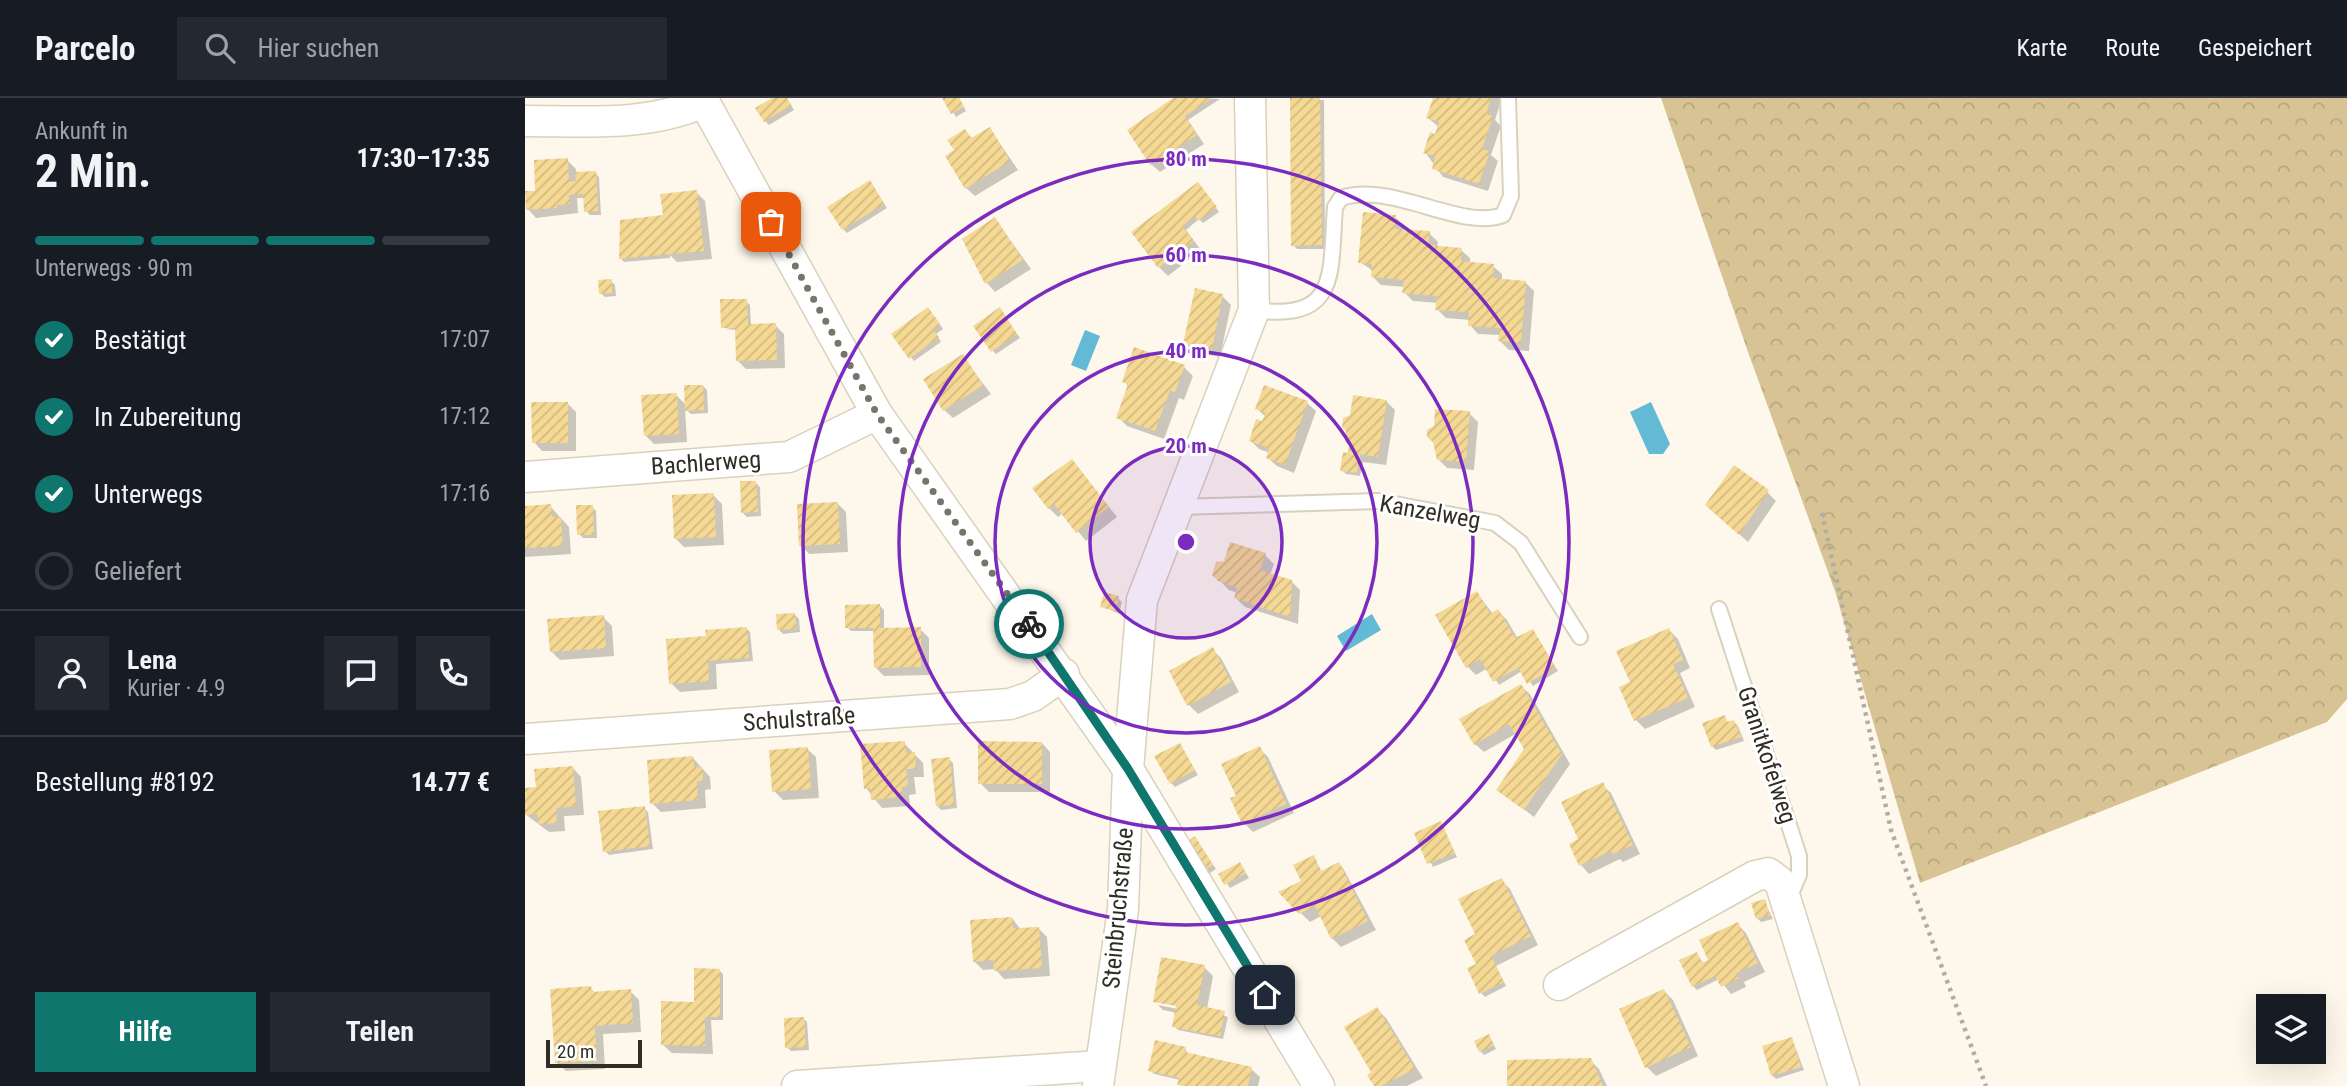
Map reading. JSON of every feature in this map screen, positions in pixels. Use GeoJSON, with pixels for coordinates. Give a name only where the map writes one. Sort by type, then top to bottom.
{"type":"FeatureCollection","features":[{"type":"Feature","properties":{"kind":"street"},"geometry":{"type":"LineString","coordinates":[[1128,769],[1142,600],[1254,310],[1250,98]]}},
{"type":"Feature","properties":{"kind":"street"},"geometry":{"type":"LineString","coordinates":[[525,121],[638,121],[681,112],[703,100],[877,414],[1064,674],[1128,769],[1319,1086]]}},
{"type":"Feature","properties":{"kind":"street","name":"Bachlerweg"},"geometry":{"type":"LineString","coordinates":[[525,477],[789,457],[877,414]]}},
{"type":"Feature","properties":{"kind":"street","name":"Schulstraße"},"geometry":{"type":"LineString","coordinates":[[525,739],[1010,704],[1033,696],[1064,674]]}},
{"type":"Feature","properties":{"kind":"street","name":"Steinbruchstraße"},"geometry":{"type":"LineString","coordinates":[[1098,1076],[1123,909],[1128,769]]}},
{"type":"Feature","properties":{"kind":"street"},"geometry":{"type":"LineString","coordinates":[[1559,985],[1755,876],[1768,873],[1780,882],[1844,1086]]}},
{"type":"Feature","properties":{"kind":"street"},"geometry":{"type":"LineString","coordinates":[[797,1086],[1098,1076]]}},
{"type":"Feature","properties":{"kind":"lane"},"geometry":{"type":"LineString","coordinates":[[1254,310],[1282,314],[1303,310],[1321,296],[1330,280],[1335,207],[1341,198],[1355,194],[1408,200],[1488,221],[1503,215],[1511,196],[1508,98]]}},
{"type":"Feature","properties":{"kind":"lane","name":"Kanzelweg"},"geometry":{"type":"LineString","coordinates":[[1179,507],[1379,500],[1495,523],[1521,542],[1580,637]]}},
{"type":"Feature","properties":{"kind":"lane","name":"Granitkofelweg"},"geometry":{"type":"LineString","coordinates":[[1719,608],[1799,856],[1799,875],[1787,902]]}},
{"type":"Feature","properties":{"kind":"path"},"geometry":{"type":"LineString","coordinates":[[1822,513],[1891,830],[1986,1086]]}},
{"type":"Feature","properties":{"kind":"green space"},"geometry":{"type":"Polygon","coordinates":[[[1661,98],[2347,98],[2347,699],[2327,722],[1920,883],[1835,591],[1748,352],[1661,98]]]}},
{"type":"Feature","properties":{"kind":"water"},"geometry":{"type":"Polygon","coordinates":[[[1085,330],[1100,336],[1086,371],[1071,365],[1085,330]]]}},
{"type":"Feature","properties":{"kind":"water"},"geometry":{"type":"Polygon","coordinates":[[[1651,402],[1670,444],[1663,454],[1649,454],[1630,412],[1651,402]]]}},
{"type":"Feature","properties":{"kind":"water"},"geometry":{"type":"Polygon","coordinates":[[[1372,614],[1381,630],[1346,651],[1337,636],[1372,614]]]}},
{"type":"Feature","properties":{"kind":"building"},"geometry":{"type":"Polygon","coordinates":[[[772,98],[787,98],[791,105],[764,122],[755,108],[772,98]]]}},
{"type":"Feature","properties":{"kind":"building"},"geometry":{"type":"Polygon","coordinates":[[[942,98],[959,98],[964,107],[951,114],[942,98]]]}},
{"type":"Feature","properties":{"kind":"building"},"geometry":{"type":"Polygon","coordinates":[[[1173,98],[1212,98],[1185,116],[1197,135],[1150,165],[1127,130],[1173,98]]]}},
{"type":"Feature","properties":{"kind":"building"},"geometry":{"type":"Polygon","coordinates":[[[1290,98],[1320,98],[1322,245],[1291,246],[1290,98]]]}},
{"type":"Feature","properties":{"kind":"building"},"geometry":{"type":"Polygon","coordinates":[[[1433,98],[1491,98],[1486,114],[1493,116],[1482,149],[1490,151],[1479,184],[1432,169],[1435,156],[1423,153],[1430,132],[1435,134],[1439,122],[1426,118],[1433,98]]]}},
{"type":"Feature","properties":{"kind":"building"},"geometry":{"type":"Polygon","coordinates":[[[990,127],[1010,161],[965,189],[945,156],[954,150],[947,140],[965,129],[971,138],[990,127]]]}},
{"type":"Feature","properties":{"kind":"building"},"geometry":{"type":"Polygon","coordinates":[[[568,158],[569,182],[576,181],[575,172],[596,171],[598,211],[584,212],[583,194],[569,195],[570,204],[557,205],[557,208],[526,210],[525,191],[535,191],[534,160],[568,158]]]}},
{"type":"Feature","properties":{"kind":"building"},"geometry":{"type":"Polygon","coordinates":[[[870,180],[884,204],[842,230],[827,207],[870,180]]]}},
{"type":"Feature","properties":{"kind":"building"},"geometry":{"type":"Polygon","coordinates":[[[1198,182],[1217,207],[1198,221],[1195,216],[1182,226],[1194,241],[1158,268],[1131,232],[1198,182]]]}},
{"type":"Feature","properties":{"kind":"building"},"geometry":{"type":"Polygon","coordinates":[[[697,190],[704,251],[619,259],[620,220],[663,215],[660,194],[697,190]]]}},
{"type":"Feature","properties":{"kind":"building"},"geometry":{"type":"Polygon","coordinates":[[[1363,212],[1396,215],[1395,229],[1430,231],[1428,245],[1462,248],[1461,261],[1494,264],[1493,278],[1526,281],[1521,343],[1498,341],[1500,328],[1468,326],[1469,312],[1435,310],[1437,296],[1402,293],[1404,280],[1371,277],[1372,264],[1358,263],[1363,212]]]}},
{"type":"Feature","properties":{"kind":"building"},"geometry":{"type":"Polygon","coordinates":[[[995,217],[1023,260],[985,284],[962,239],[995,217]]]}},
{"type":"Feature","properties":{"kind":"building"},"geometry":{"type":"Polygon","coordinates":[[[612,279],[612,293],[599,294],[598,280],[612,279]]]}},
{"type":"Feature","properties":{"kind":"building"},"geometry":{"type":"Polygon","coordinates":[[[1195,288],[1223,294],[1212,349],[1183,344],[1195,288]]]}},
{"type":"Feature","properties":{"kind":"building"},"geometry":{"type":"Polygon","coordinates":[[[720,299],[747,299],[748,324],[776,323],[777,360],[736,361],[735,328],[721,328],[720,299]]]}},
{"type":"Feature","properties":{"kind":"building"},"geometry":{"type":"Polygon","coordinates":[[[928,307],[940,324],[933,330],[939,337],[909,359],[891,334],[928,307]]]}},
{"type":"Feature","properties":{"kind":"building"},"geometry":{"type":"Polygon","coordinates":[[[1000,307],[1017,334],[991,352],[973,326],[1000,307]]]}},
{"type":"Feature","properties":{"kind":"building"},"geometry":{"type":"Polygon","coordinates":[[[1134,347],[1185,365],[1175,393],[1170,390],[1155,431],[1116,418],[1128,384],[1122,382],[1134,347]]]}},
{"type":"Feature","properties":{"kind":"building"},"geometry":{"type":"Polygon","coordinates":[[[963,354],[983,385],[943,411],[923,379],[963,354]]]}},
{"type":"Feature","properties":{"kind":"building"},"geometry":{"type":"Polygon","coordinates":[[[684,385],[703,385],[704,410],[685,411],[684,385]]]}},
{"type":"Feature","properties":{"kind":"building"},"geometry":{"type":"Polygon","coordinates":[[[1264,385],[1308,401],[1285,465],[1266,458],[1269,448],[1249,441],[1256,419],[1262,421],[1266,413],[1255,409],[1264,385]]]}},
{"type":"Feature","properties":{"kind":"building"},"geometry":{"type":"Polygon","coordinates":[[[677,393],[679,434],[644,436],[641,395],[677,393]]]}},
{"type":"Feature","properties":{"kind":"building"},"geometry":{"type":"Polygon","coordinates":[[[1353,395],[1387,400],[1378,457],[1360,454],[1357,473],[1340,471],[1343,452],[1348,453],[1349,446],[1345,441],[1346,431],[1342,427],[1343,418],[1350,415],[1353,395]]]}},
{"type":"Feature","properties":{"kind":"building"},"geometry":{"type":"Polygon","coordinates":[[[531,402],[568,402],[568,443],[532,443],[531,402]]]}},
{"type":"Feature","properties":{"kind":"building"},"geometry":{"type":"Polygon","coordinates":[[[1435,409],[1470,411],[1466,462],[1437,460],[1433,442],[1427,437],[1427,430],[1434,426],[1435,409]]]}},
{"type":"Feature","properties":{"kind":"building"},"geometry":{"type":"Polygon","coordinates":[[[1072,459],[1109,507],[1076,533],[1054,504],[1048,509],[1032,488],[1072,459]]]}},
{"type":"Feature","properties":{"kind":"building"},"geometry":{"type":"Polygon","coordinates":[[[1734,465],[1769,490],[1739,535],[1705,505],[1734,465]]]}},
{"type":"Feature","properties":{"kind":"building"},"geometry":{"type":"Polygon","coordinates":[[[740,481],[756,481],[758,512],[741,513],[740,481]]]}},
{"type":"Feature","properties":{"kind":"building"},"geometry":{"type":"Polygon","coordinates":[[[714,493],[716,537],[674,539],[672,495],[714,493]]]}},
{"type":"Feature","properties":{"kind":"building"},"geometry":{"type":"Polygon","coordinates":[[[838,502],[840,544],[799,546],[797,504],[838,502]]]}},
{"type":"Feature","properties":{"kind":"building"},"geometry":{"type":"Polygon","coordinates":[[[551,504],[552,517],[561,517],[563,546],[525,548],[525,506],[551,504]]]}},
{"type":"Feature","properties":{"kind":"building"},"geometry":{"type":"Polygon","coordinates":[[[576,505],[593,505],[594,535],[577,535],[576,505]]]}},
{"type":"Feature","properties":{"kind":"building"},"geometry":{"type":"Polygon","coordinates":[[[1230,542],[1266,553],[1260,570],[1292,580],[1290,617],[1234,598],[1237,588],[1218,581],[1212,575],[1216,562],[1224,561],[1230,542]]]}},
{"type":"Feature","properties":{"kind":"building"},"geometry":{"type":"Polygon","coordinates":[[[1477,591],[1490,614],[1498,609],[1515,638],[1533,629],[1555,667],[1527,684],[1518,668],[1493,682],[1480,659],[1466,668],[1435,615],[1477,591]]]}},
{"type":"Feature","properties":{"kind":"building"},"geometry":{"type":"Polygon","coordinates":[[[1104,592],[1119,596],[1115,611],[1100,607],[1104,592]]]}},
{"type":"Feature","properties":{"kind":"building"},"geometry":{"type":"Polygon","coordinates":[[[880,604],[880,628],[921,627],[921,667],[874,668],[873,628],[845,628],[845,605],[880,604]]]}},
{"type":"Feature","properties":{"kind":"building"},"geometry":{"type":"Polygon","coordinates":[[[795,613],[796,629],[777,630],[776,614],[795,613]]]}},
{"type":"Feature","properties":{"kind":"building"},"geometry":{"type":"Polygon","coordinates":[[[604,615],[606,648],[550,652],[547,619],[604,615]]]}},
{"type":"Feature","properties":{"kind":"building"},"geometry":{"type":"Polygon","coordinates":[[[747,627],[749,658],[708,661],[709,681],[669,684],[666,639],[706,636],[705,630],[747,627]]]}},
{"type":"Feature","properties":{"kind":"building"},"geometry":{"type":"Polygon","coordinates":[[[1669,628],[1683,660],[1673,664],[1688,698],[1634,721],[1619,687],[1630,682],[1616,651],[1669,628]]]}},
{"type":"Feature","properties":{"kind":"building"},"geometry":{"type":"Polygon","coordinates":[[[1213,647],[1231,682],[1187,706],[1169,671],[1213,647]]]}},
{"type":"Feature","properties":{"kind":"building"},"geometry":{"type":"Polygon","coordinates":[[[1521,684],[1562,754],[1524,810],[1496,790],[1524,749],[1509,724],[1474,745],[1459,719],[1521,684]]]}},
{"type":"Feature","properties":{"kind":"building"},"geometry":{"type":"Polygon","coordinates":[[[1725,715],[1727,722],[1734,720],[1741,737],[1711,747],[1702,723],[1725,715]]]}},
{"type":"Feature","properties":{"kind":"building"},"geometry":{"type":"Polygon","coordinates":[[[905,741],[906,753],[915,752],[916,769],[906,769],[908,786],[902,787],[902,797],[871,800],[870,788],[864,789],[860,744],[905,741]]]}},
{"type":"Feature","properties":{"kind":"building"},"geometry":{"type":"Polygon","coordinates":[[[978,741],[1042,742],[1042,784],[978,784],[978,741]]]}},
{"type":"Feature","properties":{"kind":"building"},"geometry":{"type":"Polygon","coordinates":[[[1180,743],[1195,770],[1170,784],[1154,756],[1180,743]]]}},
{"type":"Feature","properties":{"kind":"building"},"geometry":{"type":"Polygon","coordinates":[[[1260,746],[1286,804],[1242,824],[1230,798],[1236,796],[1221,764],[1260,746]]]}},
{"type":"Feature","properties":{"kind":"building"},"geometry":{"type":"Polygon","coordinates":[[[808,747],[811,789],[772,792],[769,750],[808,747]]]}},
{"type":"Feature","properties":{"kind":"building"},"geometry":{"type":"Polygon","coordinates":[[[693,756],[694,767],[702,767],[703,781],[697,781],[698,800],[650,804],[647,760],[693,756]]]}},
{"type":"Feature","properties":{"kind":"building"},"geometry":{"type":"Polygon","coordinates":[[[950,757],[954,805],[936,806],[931,759],[950,757]]]}},
{"type":"Feature","properties":{"kind":"building"},"geometry":{"type":"Polygon","coordinates":[[[573,766],[576,806],[556,808],[557,823],[538,824],[538,814],[525,815],[525,788],[536,787],[534,769],[573,766]]]}},
{"type":"Feature","properties":{"kind":"building"},"geometry":{"type":"Polygon","coordinates":[[[1603,782],[1633,845],[1613,854],[1611,851],[1579,866],[1569,844],[1578,839],[1561,802],[1603,782]]]}},
{"type":"Feature","properties":{"kind":"building"},"geometry":{"type":"Polygon","coordinates":[[[645,806],[650,846],[603,852],[598,811],[645,806]]]}},
{"type":"Feature","properties":{"kind":"building"},"geometry":{"type":"Polygon","coordinates":[[[1441,821],[1455,853],[1427,864],[1414,833],[1441,821]]]}},
{"type":"Feature","properties":{"kind":"building"},"geometry":{"type":"Polygon","coordinates":[[[1195,836],[1213,865],[1204,870],[1187,842],[1195,836]]]}},
{"type":"Feature","properties":{"kind":"building"},"geometry":{"type":"Polygon","coordinates":[[[1314,855],[1321,871],[1339,862],[1368,921],[1331,939],[1315,906],[1299,914],[1278,892],[1301,881],[1293,865],[1314,855]]]}},
{"type":"Feature","properties":{"kind":"building"},"geometry":{"type":"Polygon","coordinates":[[[1240,862],[1246,873],[1224,885],[1218,874],[1240,862]]]}},
{"type":"Feature","properties":{"kind":"building"},"geometry":{"type":"Polygon","coordinates":[[[1502,878],[1531,936],[1491,956],[1504,982],[1479,994],[1467,968],[1476,964],[1464,940],[1475,934],[1458,899],[1502,878]]]}},
{"type":"Feature","properties":{"kind":"building"},"geometry":{"type":"Polygon","coordinates":[[[1765,899],[1770,915],[1756,919],[1751,903],[1765,899]]]}},
{"type":"Feature","properties":{"kind":"building"},"geometry":{"type":"Polygon","coordinates":[[[1012,917],[1013,928],[1039,927],[1042,968],[994,971],[993,960],[973,962],[970,920],[1012,917]]]}},
{"type":"Feature","properties":{"kind":"building"},"geometry":{"type":"Polygon","coordinates":[[[1738,922],[1758,963],[1736,973],[1739,978],[1721,987],[1715,976],[1692,987],[1679,960],[1697,952],[1702,963],[1708,960],[1699,940],[1738,922]]]}},
{"type":"Feature","properties":{"kind":"building"},"geometry":{"type":"Polygon","coordinates":[[[1161,957],[1205,965],[1197,1005],[1225,1011],[1220,1036],[1172,1027],[1176,1006],[1153,1002],[1161,957]]]}},
{"type":"Feature","properties":{"kind":"building"},"geometry":{"type":"Polygon","coordinates":[[[694,968],[720,969],[720,1017],[705,1017],[705,1046],[661,1045],[661,1001],[694,1002],[694,968]]]}},
{"type":"Feature","properties":{"kind":"building"},"geometry":{"type":"Polygon","coordinates":[[[591,986],[592,992],[631,989],[633,1023],[595,1026],[597,1061],[555,1063],[550,989],[591,986]]]}},
{"type":"Feature","properties":{"kind":"building"},"geometry":{"type":"Polygon","coordinates":[[[1664,989],[1691,1047],[1645,1068],[1619,1009],[1664,989]]]}},
{"type":"Feature","properties":{"kind":"building"},"geometry":{"type":"Polygon","coordinates":[[[1377,1007],[1415,1069],[1381,1086],[1374,1086],[1367,1075],[1371,1072],[1344,1027],[1377,1007]]]}},
{"type":"Feature","properties":{"kind":"building"},"geometry":{"type":"Polygon","coordinates":[[[804,1017],[806,1047],[785,1048],[784,1018],[804,1017]]]}},
{"type":"Feature","properties":{"kind":"building"},"geometry":{"type":"Polygon","coordinates":[[[1489,1034],[1494,1045],[1479,1052],[1474,1041],[1489,1034]]]}},
{"type":"Feature","properties":{"kind":"building"},"geometry":{"type":"Polygon","coordinates":[[[1792,1037],[1801,1067],[1771,1076],[1762,1046],[1792,1037]]]}},
{"type":"Feature","properties":{"kind":"building"},"geometry":{"type":"Polygon","coordinates":[[[1155,1040],[1186,1047],[1185,1052],[1252,1067],[1248,1086],[1182,1086],[1177,1085],[1179,1078],[1148,1071],[1155,1040]]]}},
{"type":"Feature","properties":{"kind":"building"},"geometry":{"type":"Polygon","coordinates":[[[1591,1058],[1603,1086],[1507,1086],[1507,1060],[1591,1058]]]}},
{"type":"Feature","properties":{"kind":"way so far"},"geometry":{"type":"LineString","coordinates":[[771,222],[877,414],[1029,624]]}},
{"type":"Feature","properties":{"kind":"route"},"geometry":{"type":"LineString","coordinates":[[1029,624],[1128,769],[1265,995]]}}]}
